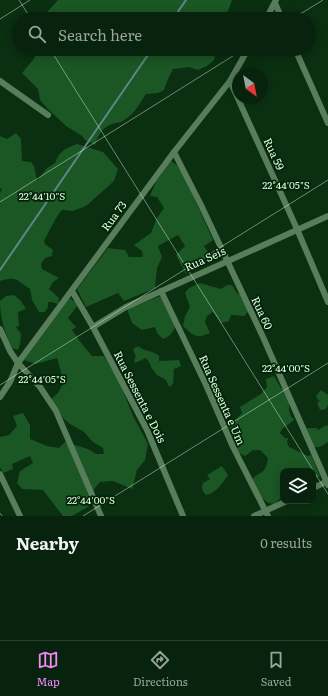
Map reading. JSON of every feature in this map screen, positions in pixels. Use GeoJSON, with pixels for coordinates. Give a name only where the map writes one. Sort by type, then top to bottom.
{"type":"FeatureCollection","features":[{"type":"Feature","properties":{"kind":"street"},"geometry":{"type":"LineString","coordinates":[[270,12],[276,1]]}},
{"type":"Feature","properties":{"kind":"street"},"geometry":{"type":"LineString","coordinates":[[276,1],[280,12]]}},
{"type":"Feature","properties":{"kind":"street","name":"Rua 73"},"geometry":{"type":"LineString","coordinates":[[0,397],[10,382],[18,363],[174,152],[230,81],[244,56]]}},
{"type":"Feature","properties":{"kind":"street"},"geometry":{"type":"LineString","coordinates":[[298,56],[328,123]]}},
{"type":"Feature","properties":{"kind":"street"},"geometry":{"type":"LineString","coordinates":[[0,81],[48,115]]}},
{"type":"Feature","properties":{"kind":"street","name":"Rua 59"},"geometry":{"type":"LineString","coordinates":[[230,81],[297,229],[328,302]]}},
{"type":"Feature","properties":{"kind":"street","name":"Rua 60"},"geometry":{"type":"LineString","coordinates":[[174,152],[263,337],[328,483]]}},
{"type":"Feature","properties":{"kind":"street","name":"Rua Seis"},"geometry":{"type":"LineString","coordinates":[[93,327],[126,307],[161,290],[328,216]]}},
{"type":"Feature","properties":{"kind":"street","name":"Rua Sessenta e Um"},"geometry":{"type":"LineString","coordinates":[[161,290],[206,385],[233,448],[267,514]]}},
{"type":"Feature","properties":{"kind":"street","name":"Rua Sessenta e Dois"},"geometry":{"type":"LineString","coordinates":[[72,291],[93,327],[147,430],[183,516]]}},
{"type":"Feature","properties":{"kind":"street"},"geometry":{"type":"LineString","coordinates":[[0,329],[10,352],[40,387],[56,412],[101,516]]}},
{"type":"Feature","properties":{"kind":"street"},"geometry":{"type":"LineString","coordinates":[[0,474],[20,516]]}},
{"type":"Feature","properties":{"kind":"street"},"geometry":{"type":"LineString","coordinates":[[316,487],[328,483]]}},
{"type":"Feature","properties":{"kind":"street"},"geometry":{"type":"LineString","coordinates":[[254,516],[267,514],[282,504]]}},
{"type":"Feature","properties":{"kind":"green space"},"geometry":{"type":"Polygon","coordinates":[[[58,0],[232,0],[228,12],[47,12],[58,0]]]}},
{"type":"Feature","properties":{"kind":"green space"},"geometry":{"type":"Polygon","coordinates":[[[35,56],[215,56],[214,60],[207,66],[198,70],[189,67],[173,69],[164,90],[158,93],[146,94],[129,117],[121,122],[109,125],[103,130],[95,145],[85,140],[82,136],[66,126],[40,100],[38,89],[22,73],[35,56]]]}},
{"type":"Feature","properties":{"kind":"green space"},"geometry":{"type":"Polygon","coordinates":[[[16,133],[21,139],[22,161],[31,162],[34,166],[37,181],[47,168],[55,163],[61,153],[77,144],[103,152],[118,169],[114,181],[86,206],[73,211],[62,210],[44,241],[45,244],[53,250],[52,256],[45,258],[41,264],[42,269],[59,278],[53,282],[49,289],[59,298],[58,304],[48,302],[48,307],[45,312],[39,312],[32,300],[30,289],[19,281],[10,279],[0,281],[0,193],[2,189],[0,188],[0,136],[7,139],[16,133]]]}},
{"type":"Feature","properties":{"kind":"green space"},"geometry":{"type":"Polygon","coordinates":[[[171,161],[178,166],[213,240],[204,246],[213,260],[186,274],[176,255],[185,246],[178,235],[158,246],[162,257],[157,268],[155,288],[124,301],[118,293],[86,307],[77,289],[108,248],[125,250],[129,257],[143,257],[142,251],[134,245],[151,233],[157,218],[164,208],[157,197],[150,196],[156,182],[171,161]]]}},
{"type":"Feature","properties":{"kind":"green space"},"geometry":{"type":"Polygon","coordinates":[[[200,283],[221,289],[227,285],[232,285],[237,293],[246,298],[249,311],[244,316],[231,315],[229,321],[221,323],[213,312],[207,316],[205,322],[210,333],[202,336],[195,336],[183,326],[185,316],[190,307],[185,293],[189,288],[200,283]]]}},
{"type":"Feature","properties":{"kind":"green space"},"geometry":{"type":"Polygon","coordinates":[[[14,295],[21,301],[26,309],[18,312],[19,326],[16,327],[21,334],[18,350],[12,348],[9,342],[3,325],[0,307],[0,301],[6,296],[14,295]]]}},
{"type":"Feature","properties":{"kind":"green space"},"geometry":{"type":"Polygon","coordinates":[[[160,296],[176,325],[171,334],[163,339],[157,333],[155,327],[142,330],[132,323],[127,309],[160,296]]]}},
{"type":"Feature","properties":{"kind":"green space"},"geometry":{"type":"Polygon","coordinates":[[[70,298],[78,305],[68,318],[76,327],[72,330],[92,356],[104,356],[120,383],[133,416],[148,444],[145,460],[137,470],[132,489],[113,481],[100,482],[94,489],[93,504],[72,516],[63,516],[43,490],[22,489],[17,483],[20,471],[33,463],[30,456],[12,464],[13,469],[3,473],[0,467],[0,437],[9,435],[17,426],[13,416],[23,413],[30,425],[30,439],[47,446],[59,448],[65,442],[88,449],[96,454],[104,454],[103,448],[93,442],[84,432],[64,419],[51,399],[58,393],[64,382],[57,358],[36,364],[24,360],[70,298]]]}},
{"type":"Feature","properties":{"kind":"green space"},"geometry":{"type":"Polygon","coordinates":[[[138,346],[159,356],[159,361],[179,360],[181,366],[174,369],[173,384],[169,387],[166,380],[157,375],[146,358],[135,363],[134,360],[136,357],[133,349],[138,346]]]}},
{"type":"Feature","properties":{"kind":"green space"},"geometry":{"type":"Polygon","coordinates":[[[274,376],[281,388],[289,392],[289,410],[291,417],[294,420],[282,429],[280,433],[285,438],[288,438],[287,442],[289,447],[308,456],[311,455],[320,476],[316,478],[316,468],[280,468],[280,499],[271,504],[261,497],[252,482],[253,478],[265,469],[268,458],[260,450],[253,450],[245,456],[237,452],[228,423],[236,419],[242,413],[240,407],[261,394],[267,387],[266,379],[274,376]]]}},
{"type":"Feature","properties":{"kind":"green space"},"geometry":{"type":"Polygon","coordinates":[[[321,390],[328,395],[328,405],[326,409],[320,410],[317,403],[320,401],[316,396],[321,390]]]}},
{"type":"Feature","properties":{"kind":"green space"},"geometry":{"type":"Polygon","coordinates":[[[326,425],[328,426],[328,442],[320,447],[314,447],[307,428],[317,428],[318,430],[326,425]]]}},
{"type":"Feature","properties":{"kind":"green space"},"geometry":{"type":"Polygon","coordinates":[[[222,466],[228,475],[216,490],[206,495],[202,486],[203,483],[210,479],[207,475],[222,466]]]}},
{"type":"Feature","properties":{"kind":"waterway"},"geometry":{"type":"LineString","coordinates":[[178,12],[186,0]]}},
{"type":"Feature","properties":{"kind":"waterway"},"geometry":{"type":"LineString","coordinates":[[0,270],[147,56]]}}]}
